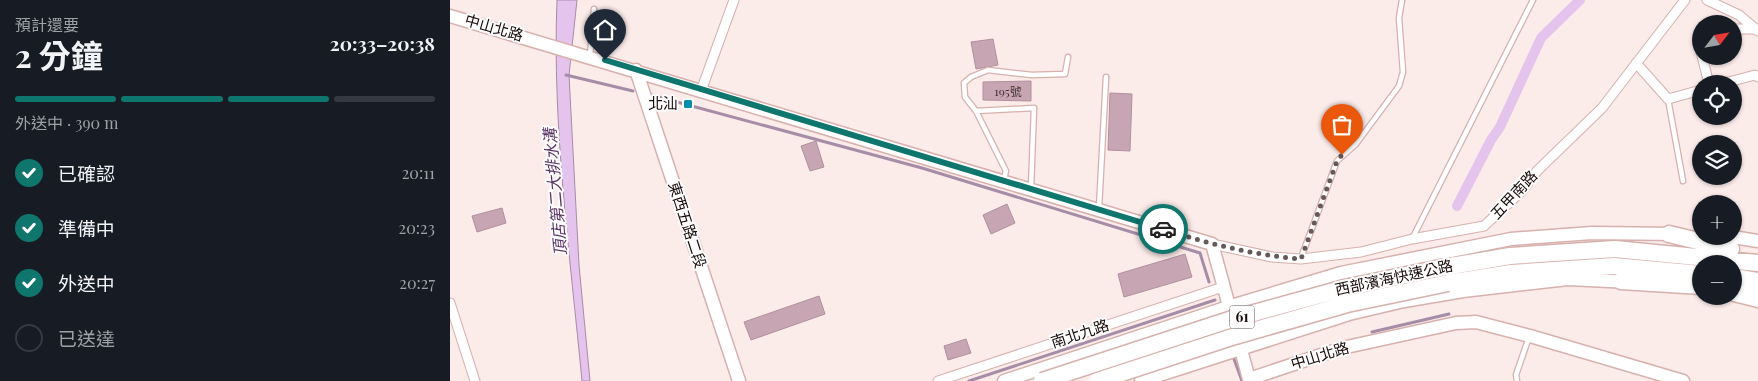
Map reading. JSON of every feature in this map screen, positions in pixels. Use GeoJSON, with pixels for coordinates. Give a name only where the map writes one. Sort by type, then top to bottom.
{"type":"FeatureCollection","features":[{"type":"Feature","properties":{"kind":"highway"},"geometry":{"type":"LineString","coordinates":[[1669,234],[1712,246],[1758,254]]}},
{"type":"Feature","properties":{"kind":"highway","name":"西部濱海快速公路"},"geometry":{"type":"LineString","coordinates":[[1097,381],[1235,336],[1510,256],[1615,249],[1758,263]]}},
{"type":"Feature","properties":{"kind":"highway","name":"西部濱海快速公路"},"geometry":{"type":"LineString","coordinates":[[1042,381],[1232,319],[1345,288],[1447,275],[1614,266],[1692,273]]}},
{"type":"Feature","properties":{"kind":"highway"},"geometry":{"type":"LineString","coordinates":[[1742,278],[1758,281]]}},
{"type":"Feature","properties":{"kind":"highway"},"geometry":{"type":"LineString","coordinates":[[1621,281],[1692,287]]}},
{"type":"Feature","properties":{"kind":"highway"},"geometry":{"type":"LineString","coordinates":[[1742,290],[1758,291]]}},
{"type":"Feature","properties":{"kind":"street"},"geometry":{"type":"LineString","coordinates":[[701,90],[734,0]]}},
{"type":"Feature","properties":{"kind":"street","name":"五甲南路"},"geometry":{"type":"LineString","coordinates":[[1212,244],[1272,257],[1301,259],[1361,252],[1412,238],[1484,226],[1522,191],[1537,171],[1602,108],[1684,0]]}},
{"type":"Feature","properties":{"kind":"street"},"geometry":{"type":"LineString","coordinates":[[1707,0],[1739,15],[1757,30]]}},
{"type":"Feature","properties":{"kind":"street","name":"中山北路"},"geometry":{"type":"LineString","coordinates":[[450,16],[590,56]]}},
{"type":"Feature","properties":{"kind":"street"},"geometry":{"type":"LineString","coordinates":[[1742,29],[1757,30]]}},
{"type":"Feature","properties":{"kind":"street"},"geometry":{"type":"LineString","coordinates":[[590,56],[1099,208],[1212,244]]}},
{"type":"Feature","properties":{"kind":"street"},"geometry":{"type":"LineString","coordinates":[[1636,63],[1668,98],[1692,92]]}},
{"type":"Feature","properties":{"kind":"street","name":"東西五路二段"},"geometry":{"type":"LineString","coordinates":[[636,70],[739,381]]}},
{"type":"Feature","properties":{"kind":"street"},"geometry":{"type":"LineString","coordinates":[[1742,78],[1754,75],[1758,77]]}},
{"type":"Feature","properties":{"kind":"street"},"geometry":{"type":"LineString","coordinates":[[1004,381],[1228,307],[1341,273],[1511,239],[1592,233],[1692,235]]}},
{"type":"Feature","properties":{"kind":"street"},"geometry":{"type":"LineString","coordinates":[[1742,239],[1758,242]]}},
{"type":"Feature","properties":{"kind":"street","name":"中山北路"},"geometry":{"type":"LineString","coordinates":[[1212,244],[1249,380],[1342,348],[1456,323],[1476,322],[1683,381]]}},
{"type":"Feature","properties":{"kind":"street"},"geometry":{"type":"LineString","coordinates":[[1141,381],[1349,314],[1412,300],[1463,291],[1568,279],[1621,281]]}},
{"type":"Feature","properties":{"kind":"street","name":"南北九路"},"geometry":{"type":"LineString","coordinates":[[938,381],[1223,287]]}},
{"type":"Feature","properties":{"kind":"street"},"geometry":{"type":"LineString","coordinates":[[1742,297],[1758,301]]}},
{"type":"Feature","properties":{"kind":"street"},"geometry":{"type":"LineString","coordinates":[[450,303],[476,381]]}},
{"type":"Feature","properties":{"kind":"lane"},"geometry":{"type":"LineString","coordinates":[[1301,259],[1337,161],[1356,144],[1400,86],[1403,72],[1399,18],[1402,0]]}},
{"type":"Feature","properties":{"kind":"lane"},"geometry":{"type":"LineString","coordinates":[[1412,238],[1533,0]]}},
{"type":"Feature","properties":{"kind":"lane"},"geometry":{"type":"LineString","coordinates":[[590,56],[594,9]]}},
{"type":"Feature","properties":{"kind":"lane"},"geometry":{"type":"LineString","coordinates":[[1004,181],[1006,171],[976,111],[965,97],[964,83],[971,77],[988,70],[1032,75],[1065,74],[1068,57]]}},
{"type":"Feature","properties":{"kind":"lane"},"geometry":{"type":"LineString","coordinates":[[1099,208],[1106,77]]}},
{"type":"Feature","properties":{"kind":"lane"},"geometry":{"type":"LineString","coordinates":[[1668,98],[1683,181]]}},
{"type":"Feature","properties":{"kind":"lane"},"geometry":{"type":"LineString","coordinates":[[976,111],[1034,108],[1031,188]]}},
{"type":"Feature","properties":{"kind":"lane"},"geometry":{"type":"LineString","coordinates":[[1517,381],[1516,375],[1530,336]]}},
{"type":"Feature","properties":{"kind":"shaded area"},"geometry":{"type":"Polygon","coordinates":[[[557,0],[577,0],[569,75],[579,265],[590,381],[582,381],[563,190],[557,95],[557,0]]]}},
{"type":"Feature","properties":{"kind":"building"},"geometry":{"type":"Polygon","coordinates":[[[993,39],[998,65],[976,69],[971,42],[993,39]]]}},
{"type":"Feature","properties":{"kind":"building"},"geometry":{"type":"Polygon","coordinates":[[[1031,81],[1031,101],[983,100],[983,82],[1031,81]]]}},
{"type":"Feature","properties":{"kind":"building"},"geometry":{"type":"Polygon","coordinates":[[[1110,93],[1132,94],[1130,151],[1108,150],[1110,93]]]}},
{"type":"Feature","properties":{"kind":"building"},"geometry":{"type":"Polygon","coordinates":[[[816,141],[824,167],[810,171],[801,146],[816,141]]]}},
{"type":"Feature","properties":{"kind":"building"},"geometry":{"type":"Polygon","coordinates":[[[1007,204],[1015,223],[991,234],[983,215],[1007,204]]]}},
{"type":"Feature","properties":{"kind":"building"},"geometry":{"type":"Polygon","coordinates":[[[502,208],[506,223],[477,232],[472,216],[502,208]]]}},
{"type":"Feature","properties":{"kind":"building"},"geometry":{"type":"Polygon","coordinates":[[[1185,254],[1192,277],[1124,297],[1118,274],[1185,254]]]}},
{"type":"Feature","properties":{"kind":"building"},"geometry":{"type":"Polygon","coordinates":[[[819,296],[825,314],[751,340],[744,322],[819,296]]]}},
{"type":"Feature","properties":{"kind":"building"},"geometry":{"type":"Polygon","coordinates":[[[966,339],[971,353],[948,360],[944,346],[966,339]]]}},
{"type":"Feature","properties":{"kind":"waterway"},"geometry":{"type":"LineString","coordinates":[[1457,206],[1491,140],[1500,127],[1541,38],[1580,0]]}},
{"type":"Feature","properties":{"kind":"waterway"},"geometry":{"type":"LineString","coordinates":[[566,75],[633,91]]}},
{"type":"Feature","properties":{"kind":"waterway"},"geometry":{"type":"LineString","coordinates":[[651,95],[922,168],[1200,253],[1209,282]]}},
{"type":"Feature","properties":{"kind":"waterway"},"geometry":{"type":"LineString","coordinates":[[969,381],[1215,300]]}},
{"type":"Feature","properties":{"kind":"waterway"},"geometry":{"type":"LineString","coordinates":[[1372,332],[1449,314]]}},
{"type":"Feature","properties":{"kind":"waterway"},"geometry":{"type":"LineString","coordinates":[[1234,359],[1242,381]]}},
{"type":"Feature","properties":{"kind":"way so far"},"geometry":{"type":"LineString","coordinates":[[1163,229],[1212,244],[1272,257],[1301,259],[1337,161],[1342,155]]}},
{"type":"Feature","properties":{"kind":"place","name":"北汕"},"geometry":{"type":"Point","coordinates":[688,104]}},
{"type":"Feature","properties":{"kind":"route"},"geometry":{"type":"LineString","coordinates":[[605,60],[1099,208],[1163,229]]}},
{"type":"Feature","properties":{"kind":"water label","name":"頂店第二大排水溝"},"geometry":{"type":"Point","coordinates":[555,192]}}]}
